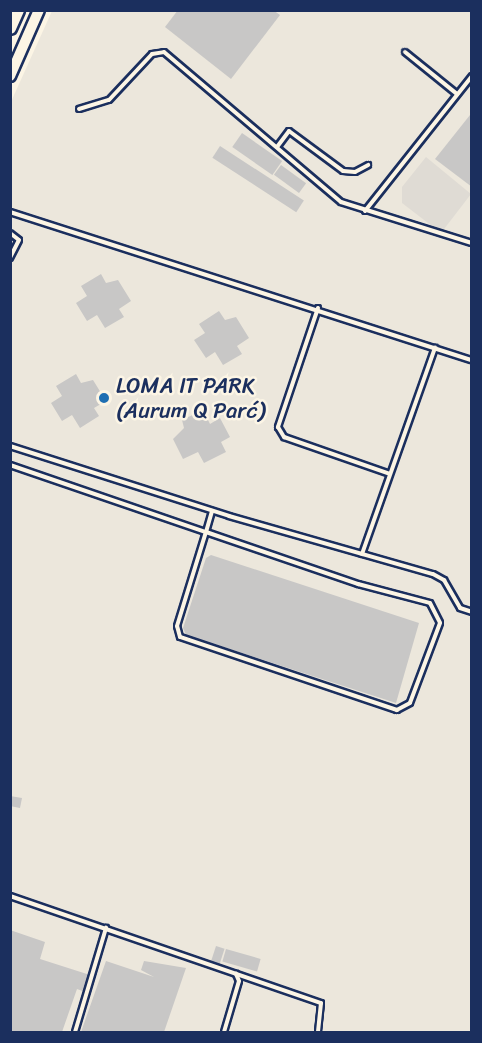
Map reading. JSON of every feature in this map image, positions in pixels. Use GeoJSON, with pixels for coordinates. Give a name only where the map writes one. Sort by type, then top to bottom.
{"type":"FeatureCollection","features":[{"type":"Feature","properties":{"kind":"main road"},"geometry":{"type":"LineString","coordinates":[[10,28],[18,10]]}},
{"type":"Feature","properties":{"kind":"street"},"geometry":{"type":"LineString","coordinates":[[10,76],[39,10]]}},
{"type":"Feature","properties":{"kind":"lane"},"geometry":{"type":"LineString","coordinates":[[79,109],[109,100],[152,54],[164,52],[341,202],[471,243]]}},
{"type":"Feature","properties":{"kind":"lane"},"geometry":{"type":"LineString","coordinates":[[405,52],[457,94]]}},
{"type":"Feature","properties":{"kind":"lane"},"geometry":{"type":"LineString","coordinates":[[364,211],[471,76]]}},
{"type":"Feature","properties":{"kind":"lane"},"geometry":{"type":"LineString","coordinates":[[277,147],[289,131],[343,171],[355,172],[368,165]]}},
{"type":"Feature","properties":{"kind":"lane"},"geometry":{"type":"LineString","coordinates":[[10,212],[318,308],[471,360]]}},
{"type":"Feature","properties":{"kind":"lane"},"geometry":{"type":"LineString","coordinates":[[10,233],[19,240],[10,258]]}},
{"type":"Feature","properties":{"kind":"lane"},"geometry":{"type":"LineString","coordinates":[[318,308],[278,427],[284,437],[390,474]]}},
{"type":"Feature","properties":{"kind":"lane"},"geometry":{"type":"LineString","coordinates":[[362,554],[435,348]]}},
{"type":"Feature","properties":{"kind":"lane"},"geometry":{"type":"LineString","coordinates":[[10,446],[212,511],[433,574],[444,580],[460,608],[471,612]]}},
{"type":"Feature","properties":{"kind":"lane"},"geometry":{"type":"LineString","coordinates":[[10,465],[206,532],[430,603],[440,623],[411,703],[396,710],[180,637],[177,626],[206,532],[212,511]]}},
{"type":"Feature","properties":{"kind":"lane"},"geometry":{"type":"LineString","coordinates":[[10,896],[321,1003],[318,1032]]}},
{"type":"Feature","properties":{"kind":"lane"},"geometry":{"type":"LineString","coordinates":[[75,1032],[106,928]]}},
{"type":"Feature","properties":{"kind":"lane"},"geometry":{"type":"LineString","coordinates":[[224,1032],[239,981],[236,973]]}},
{"type":"Feature","properties":{"kind":"shaded area"},"geometry":{"type":"Polygon","coordinates":[[[52,11],[471,11],[471,1032],[11,1032],[10,104],[52,11]]]}},
{"type":"Feature","properties":{"kind":"shaded area"},"geometry":{"type":"Polygon","coordinates":[[[426,157],[471,194],[441,233],[402,203],[402,187],[426,157]]]}},
{"type":"Feature","properties":{"kind":"building"},"geometry":{"type":"Polygon","coordinates":[[[178,10],[273,10],[280,15],[231,79],[165,27],[178,10]]]}},
{"type":"Feature","properties":{"kind":"building"},"geometry":{"type":"Polygon","coordinates":[[[470,115],[472,117],[472,187],[435,159],[470,115]]]}},
{"type":"Feature","properties":{"kind":"building"},"geometry":{"type":"Polygon","coordinates":[[[242,133],[282,161],[272,175],[232,147],[242,133]]]}},
{"type":"Feature","properties":{"kind":"building"},"geometry":{"type":"Polygon","coordinates":[[[220,146],[304,200],[296,212],[212,158],[220,146]]]}},
{"type":"Feature","properties":{"kind":"building"},"geometry":{"type":"Polygon","coordinates":[[[281,165],[306,183],[299,193],[274,175],[281,165]]]}},
{"type":"Feature","properties":{"kind":"building"},"geometry":{"type":"Polygon","coordinates":[[[101,274],[106,283],[118,280],[131,301],[119,309],[124,317],[105,328],[97,315],[87,321],[76,303],[87,296],[81,286],[101,274]]]}},
{"type":"Feature","properties":{"kind":"building"},"geometry":{"type":"Polygon","coordinates":[[[219,311],[225,320],[236,317],[249,338],[237,346],[242,354],[223,365],[215,352],[206,358],[194,340],[205,333],[199,324],[219,311]]]}},
{"type":"Feature","properties":{"kind":"building"},"geometry":{"type":"Polygon","coordinates":[[[76,374],[81,383],[93,380],[106,401],[94,408],[99,416],[80,428],[72,415],[62,421],[51,403],[62,396],[56,386],[76,374]]]}},
{"type":"Feature","properties":{"kind":"building"},"geometry":{"type":"Polygon","coordinates":[[[203,410],[210,424],[220,418],[230,437],[221,442],[226,452],[204,463],[198,452],[183,459],[173,439],[184,428],[182,420],[203,410]]]}},
{"type":"Feature","properties":{"kind":"building"},"geometry":{"type":"Polygon","coordinates":[[[211,555],[419,623],[396,703],[186,635],[183,628],[206,558],[211,555]]]}},
{"type":"Feature","properties":{"kind":"building"},"geometry":{"type":"Polygon","coordinates":[[[10,796],[22,798],[20,808],[10,806],[10,796]]]}},
{"type":"Feature","properties":{"kind":"building"},"geometry":{"type":"Polygon","coordinates":[[[10,930],[45,942],[40,959],[90,975],[85,992],[77,989],[62,1032],[10,1032],[10,930]]]}},
{"type":"Feature","properties":{"kind":"building"},"geometry":{"type":"Polygon","coordinates":[[[216,946],[225,949],[220,964],[211,961],[216,946]]]}},
{"type":"Feature","properties":{"kind":"building"},"geometry":{"type":"Polygon","coordinates":[[[226,949],[261,959],[257,971],[222,961],[226,949]]]}},
{"type":"Feature","properties":{"kind":"building"},"geometry":{"type":"Polygon","coordinates":[[[106,961],[154,977],[141,970],[144,961],[186,968],[164,1032],[81,1032],[106,961]]]}},
{"type":"Feature","properties":{"kind":"place","name":"LOMA IT PARK (Aurum Q Parć)"},"geometry":{"type":"Point","coordinates":[104,398]}}]}
